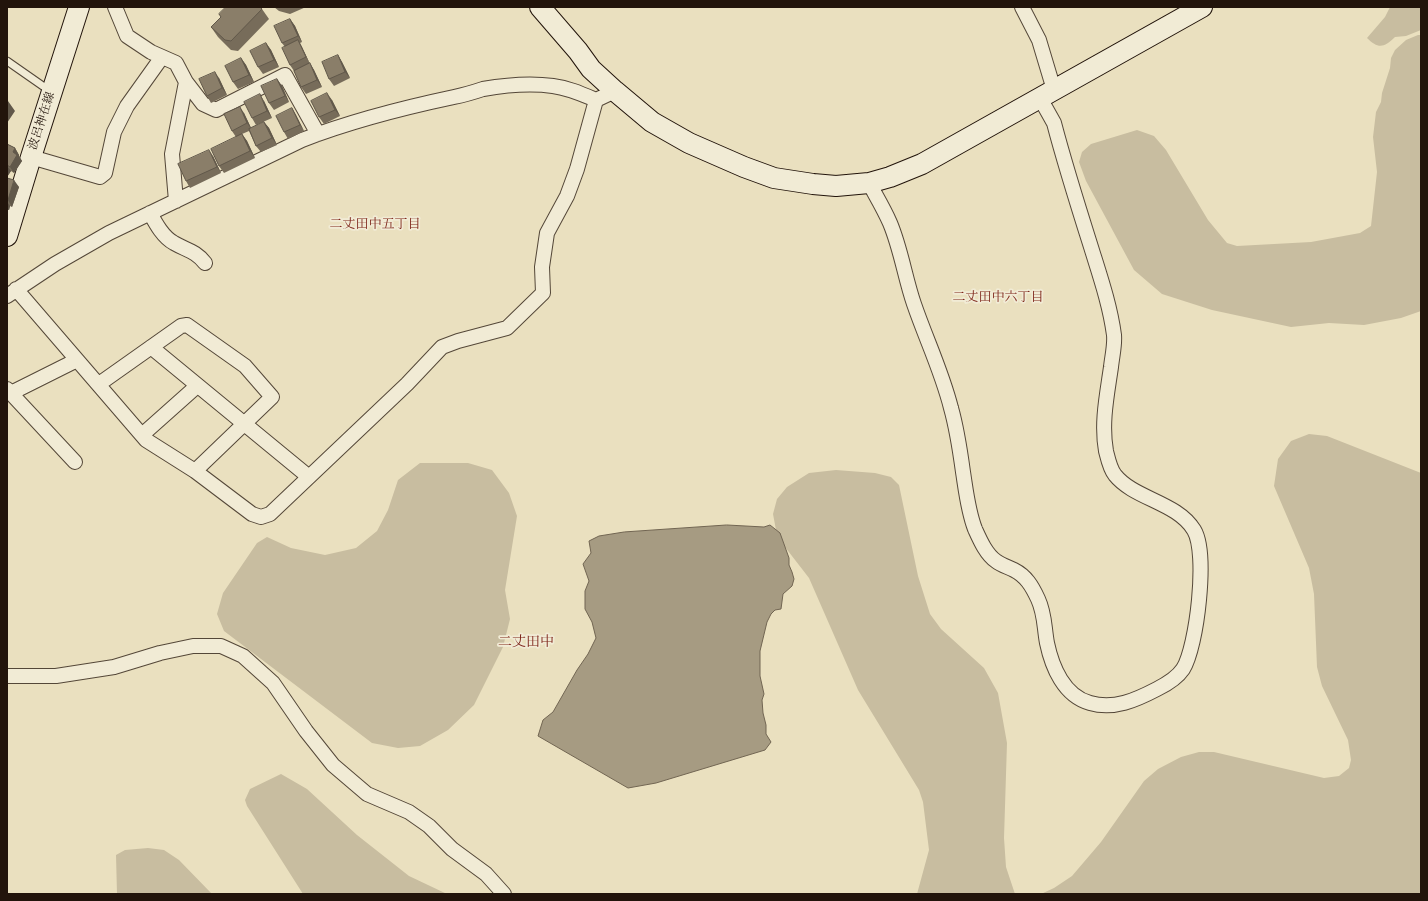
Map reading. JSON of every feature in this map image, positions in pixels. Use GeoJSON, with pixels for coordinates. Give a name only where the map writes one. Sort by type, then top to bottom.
{"type":"FeatureCollection","features":[{"type":"Feature","properties":{"kind":"street","name":"波呂神在線"},"geometry":{"type":"LineString","coordinates":[[7,236],[51,92],[79,7]]}},
{"type":"Feature","properties":{"kind":"street"},"geometry":{"type":"LineString","coordinates":[[115,7],[127,36],[151,52],[176,63],[186,82],[203,104],[216,110],[285,75],[318,134]]}},
{"type":"Feature","properties":{"kind":"street"},"geometry":{"type":"LineString","coordinates":[[540,7],[591,69],[652,122],[689,143],[744,167],[774,178],[828,185],[869,183],[890,177],[922,164],[1202,7]]}},
{"type":"Feature","properties":{"kind":"street"},"geometry":{"type":"LineString","coordinates":[[869,183],[891,224],[914,303],[941,372],[960,445],[968,506],[975,527],[982,543],[994,560],[1018,572],[1028,580],[1033,587],[1043,610],[1050,657],[1058,674],[1072,694],[1082,701],[1098,706],[1110,706],[1130,702],[1169,682],[1181,673],[1188,658],[1197,626],[1200,576],[1200,548],[1197,534],[1182,516],[1160,502],[1134,490],[1118,479],[1110,465],[1104,434],[1105,413],[1115,339],[1108,304],[1054,123],[1047,94],[1038,40],[1022,7]]}},
{"type":"Feature","properties":{"kind":"street"},"geometry":{"type":"LineString","coordinates":[[31,157],[100,177],[104,173],[114,132],[127,106],[162,57]]}},
{"type":"Feature","properties":{"kind":"street"},"geometry":{"type":"LineString","coordinates":[[176,201],[172,154],[186,82]]}},
{"type":"Feature","properties":{"kind":"street"},"geometry":{"type":"LineString","coordinates":[[596,100],[577,169],[566,196],[547,233],[542,267],[544,293],[507,328],[458,341],[442,347],[407,384],[270,514],[261,517],[252,514],[195,471],[146,440],[77,360],[11,293],[55,264],[102,237],[302,140],[318,134],[390,112],[505,86],[552,86],[570,89],[596,100],[615,91]]}},
{"type":"Feature","properties":{"kind":"street"},"geometry":{"type":"LineString","coordinates":[[150,213],[166,237],[173,243],[200,256],[206,263]]}},
{"type":"Feature","properties":{"kind":"street"},"geometry":{"type":"LineString","coordinates":[[99,384],[151,347],[187,324],[246,366],[272,397],[195,471]]}},
{"type":"Feature","properties":{"kind":"street"},"geometry":{"type":"LineString","coordinates":[[151,347],[309,477]]}},
{"type":"Feature","properties":{"kind":"street"},"geometry":{"type":"LineString","coordinates":[[75,462],[9,391],[77,360]]}},
{"type":"Feature","properties":{"kind":"street"},"geometry":{"type":"LineString","coordinates":[[142,435],[197,386]]}},
{"type":"Feature","properties":{"kind":"street"},"geometry":{"type":"LineString","coordinates":[[7,676],[56,676],[114,667],[160,653],[193,646],[221,646],[227,648],[243,656],[273,683],[306,731],[333,765],[367,794],[409,812],[429,826],[452,849],[486,874],[504,894]]}},
{"type":"Feature","properties":{"kind":"lane"},"geometry":{"type":"LineString","coordinates":[[7,61],[51,92]]}},
{"type":"Feature","properties":{"kind":"shaded area"},"geometry":{"type":"Polygon","coordinates":[[[1390,7],[1421,7],[1421,30],[1406,36],[1395,37],[1388,43],[1381,46],[1374,44],[1367,38],[1385,17],[1390,7]]]}},
{"type":"Feature","properties":{"kind":"shaded area"},"geometry":{"type":"Polygon","coordinates":[[[1421,35],[1421,311],[1401,318],[1364,325],[1329,323],[1291,327],[1212,310],[1162,294],[1134,270],[1086,181],[1079,162],[1082,152],[1091,144],[1137,130],[1154,136],[1166,150],[1208,220],[1227,243],[1237,246],[1311,242],[1360,233],[1371,226],[1377,172],[1373,137],[1376,112],[1381,102],[1382,93],[1390,68],[1391,58],[1395,50],[1406,40],[1421,35]]]}},
{"type":"Feature","properties":{"kind":"shaded area"},"geometry":{"type":"Polygon","coordinates":[[[1309,434],[1327,436],[1421,473],[1421,894],[1041,894],[1054,888],[1072,876],[1101,842],[1144,781],[1158,769],[1181,757],[1199,752],[1214,752],[1324,778],[1339,776],[1349,768],[1351,760],[1348,740],[1322,686],[1317,667],[1314,594],[1309,568],[1274,486],[1278,459],[1291,441],[1309,434]]]}},
{"type":"Feature","properties":{"kind":"shaded area"},"geometry":{"type":"Polygon","coordinates":[[[420,463],[468,463],[492,470],[509,493],[517,516],[505,590],[510,619],[503,647],[474,705],[448,730],[420,746],[398,748],[372,743],[224,631],[217,614],[223,593],[257,543],[267,537],[291,548],[325,555],[356,548],[377,531],[388,510],[398,480],[420,463]]]}},
{"type":"Feature","properties":{"kind":"shaded area"},"geometry":{"type":"Polygon","coordinates":[[[836,470],[875,473],[891,477],[899,485],[918,576],[930,614],[941,629],[984,668],[998,693],[1007,743],[1004,838],[1006,867],[1015,894],[917,894],[929,850],[923,802],[919,790],[858,690],[809,578],[785,547],[776,530],[773,514],[777,499],[787,487],[809,473],[836,470]]]}},
{"type":"Feature","properties":{"kind":"shaded area"},"geometry":{"type":"Polygon","coordinates":[[[727,525],[764,527],[770,525],[780,533],[789,558],[789,565],[794,579],[792,586],[783,594],[781,609],[775,610],[767,622],[760,651],[760,676],[764,694],[762,700],[763,713],[766,725],[766,734],[771,742],[765,750],[656,783],[628,788],[538,736],[543,720],[553,712],[596,638],[592,622],[585,609],[585,591],[589,581],[583,564],[591,553],[589,541],[599,536],[624,532],[727,525]]]}},
{"type":"Feature","properties":{"kind":"shaded area"},"geometry":{"type":"Polygon","coordinates":[[[281,774],[307,789],[357,835],[409,876],[447,894],[303,894],[247,806],[245,800],[250,789],[281,774]]]}},
{"type":"Feature","properties":{"kind":"shaded area"},"geometry":{"type":"Polygon","coordinates":[[[148,848],[164,850],[179,860],[212,894],[117,894],[116,855],[125,850],[148,848]]]}},
{"type":"Feature","properties":{"kind":"building"},"geometry":{"type":"Polygon","coordinates":[[[226,7],[260,7],[262,9],[231,41],[225,40],[211,27],[221,17],[219,14],[226,7]]]}},
{"type":"Feature","properties":{"kind":"building"},"geometry":{"type":"Polygon","coordinates":[[[290,19],[298,36],[282,43],[274,26],[290,19]]]}},
{"type":"Feature","properties":{"kind":"building"},"geometry":{"type":"Polygon","coordinates":[[[298,40],[306,57],[290,65],[282,48],[298,40]]]}},
{"type":"Feature","properties":{"kind":"building"},"geometry":{"type":"Polygon","coordinates":[[[266,43],[274,60],[258,67],[250,51],[266,43]]]}},
{"type":"Feature","properties":{"kind":"building"},"geometry":{"type":"Polygon","coordinates":[[[338,55],[345,72],[329,79],[322,62],[338,55]]]}},
{"type":"Feature","properties":{"kind":"building"},"geometry":{"type":"Polygon","coordinates":[[[241,58],[249,75],[233,82],[225,66],[241,58]]]}},
{"type":"Feature","properties":{"kind":"building"},"geometry":{"type":"Polygon","coordinates":[[[310,63],[317,80],[301,87],[294,71],[310,63]]]}},
{"type":"Feature","properties":{"kind":"building"},"geometry":{"type":"Polygon","coordinates":[[[215,72],[222,88],[207,96],[199,79],[215,72]]]}},
{"type":"Feature","properties":{"kind":"building"},"geometry":{"type":"Polygon","coordinates":[[[277,79],[285,96],[269,103],[261,86],[277,79]]]}},
{"type":"Feature","properties":{"kind":"building"},"geometry":{"type":"Polygon","coordinates":[[[327,93],[335,110],[319,117],[311,101],[327,93]]]}},
{"type":"Feature","properties":{"kind":"building"},"geometry":{"type":"Polygon","coordinates":[[[260,94],[267,111],[252,118],[244,102],[260,94]]]}},
{"type":"Feature","properties":{"kind":"building"},"geometry":{"type":"Polygon","coordinates":[[[240,107],[247,123],[232,131],[224,114],[240,107]]]}},
{"type":"Feature","properties":{"kind":"building"},"geometry":{"type":"Polygon","coordinates":[[[292,108],[300,125],[284,132],[276,116],[292,108]]]}},
{"type":"Feature","properties":{"kind":"building"},"geometry":{"type":"Polygon","coordinates":[[[264,122],[272,138],[256,146],[249,129],[264,122]]]}},
{"type":"Feature","properties":{"kind":"building"},"geometry":{"type":"Polygon","coordinates":[[[242,134],[250,151],[219,166],[211,149],[242,134]]]}},
{"type":"Feature","properties":{"kind":"building"},"geometry":{"type":"Polygon","coordinates":[[[7,144],[15,148],[13,152],[17,155],[10,167],[7,165],[7,144]]]}},
{"type":"Feature","properties":{"kind":"building"},"geometry":{"type":"Polygon","coordinates":[[[209,150],[217,167],[186,181],[178,164],[209,150]]]}},
{"type":"Feature","properties":{"kind":"building"},"geometry":{"type":"Polygon","coordinates":[[[7,178],[14,180],[8,200],[7,200],[7,178]]]}},
{"type":"Feature","properties":{"kind":"district","name":"二丈田中五丁目"},"geometry":{"type":"Point","coordinates":[375,225]}},
{"type":"Feature","properties":{"kind":"district","name":"二丈田中六丁目"},"geometry":{"type":"Point","coordinates":[998,298]}},
{"type":"Feature","properties":{"kind":"district","name":"二丈田中"},"geometry":{"type":"Point","coordinates":[526,642]}}]}
